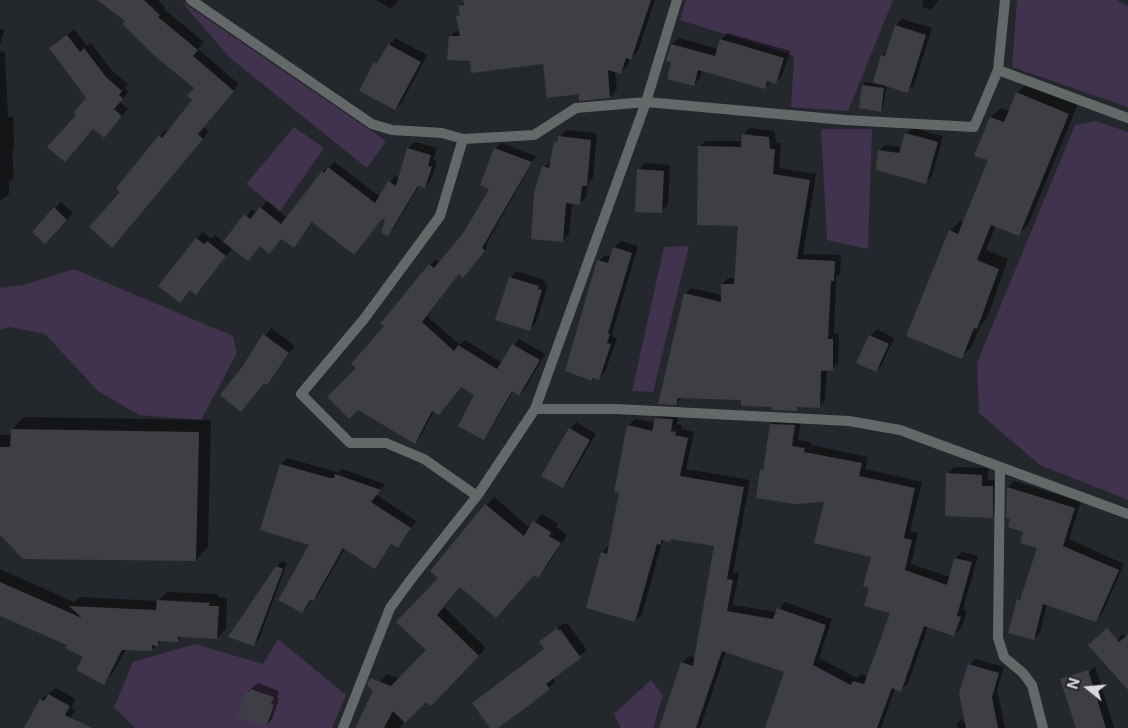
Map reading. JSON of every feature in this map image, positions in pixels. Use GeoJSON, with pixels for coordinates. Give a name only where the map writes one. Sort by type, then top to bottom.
{"type":"FeatureCollection","features":[{"type":"Feature","properties":{"kind":"street"},"geometry":{"type":"LineString","coordinates":[[191,0],[372,124],[392,130],[442,133],[464,140],[534,135],[576,108],[646,102],[845,120],[974,127],[998,70],[1005,0]]}},
{"type":"Feature","properties":{"kind":"street"},"geometry":{"type":"LineString","coordinates":[[343,728],[390,608],[477,496],[535,409],[646,102],[677,0]]}},
{"type":"Feature","properties":{"kind":"street"},"geometry":{"type":"LineString","coordinates":[[998,70],[1128,118]]}},
{"type":"Feature","properties":{"kind":"street"},"geometry":{"type":"LineString","coordinates":[[464,140],[440,216],[364,319],[301,394],[350,443],[386,442],[424,459],[477,496]]}},
{"type":"Feature","properties":{"kind":"street"},"geometry":{"type":"LineString","coordinates":[[535,409],[616,409],[849,421],[900,430],[1128,514]]}},
{"type":"Feature","properties":{"kind":"street"},"geometry":{"type":"LineString","coordinates":[[1000,467],[998,638],[1004,657],[1023,673],[1032,685],[1043,728]]}},
{"type":"Feature","properties":{"kind":"shaded area"},"geometry":{"type":"Polygon","coordinates":[[[686,0],[893,0],[848,111],[791,107],[794,56],[680,20],[686,0]]]}},
{"type":"Feature","properties":{"kind":"shaded area"},"geometry":{"type":"Polygon","coordinates":[[[1017,0],[1117,0],[1128,7],[1128,107],[1012,67],[1017,0]]]}},
{"type":"Feature","properties":{"kind":"shaded area"},"geometry":{"type":"Polygon","coordinates":[[[181,1],[386,141],[367,168],[229,57],[181,1]]]}},
{"type":"Feature","properties":{"kind":"shaded area"},"geometry":{"type":"Polygon","coordinates":[[[1096,121],[1128,132],[1128,500],[1040,465],[979,413],[977,363],[1075,125],[1096,121]]]}},
{"type":"Feature","properties":{"kind":"shaded area"},"geometry":{"type":"Polygon","coordinates":[[[294,127],[324,148],[280,211],[246,184],[294,127]]]}},
{"type":"Feature","properties":{"kind":"shaded area"},"geometry":{"type":"Polygon","coordinates":[[[821,129],[872,129],[868,249],[827,240],[821,129]]]}},
{"type":"Feature","properties":{"kind":"shaded area"},"geometry":{"type":"Polygon","coordinates":[[[689,246],[653,392],[632,391],[664,247],[689,246]]]}},
{"type":"Feature","properties":{"kind":"shaded area"},"geometry":{"type":"Polygon","coordinates":[[[74,269],[233,336],[237,353],[201,420],[139,415],[98,391],[45,334],[9,327],[0,330],[0,288],[23,285],[74,269]]]}},
{"type":"Feature","properties":{"kind":"shaded area"},"geometry":{"type":"Polygon","coordinates":[[[278,639],[346,695],[332,728],[135,728],[114,707],[133,662],[195,644],[263,664],[278,639]]]}},
{"type":"Feature","properties":{"kind":"shaded area"},"geometry":{"type":"Polygon","coordinates":[[[651,680],[663,695],[653,728],[621,728],[614,714],[651,680]]]}},
{"type":"Feature","properties":{"kind":"building"},"geometry":{"type":"Polygon","coordinates":[[[97,0],[144,0],[160,15],[158,17],[198,50],[193,56],[234,91],[198,134],[203,139],[112,248],[89,227],[120,192],[116,188],[159,135],[162,138],[192,100],[187,96],[194,88],[156,57],[122,24],[125,21],[97,0]]]}},
{"type":"Feature","properties":{"kind":"building"},"geometry":{"type":"Polygon","coordinates":[[[463,0],[651,0],[631,60],[626,58],[621,74],[608,70],[610,98],[579,101],[579,94],[547,98],[543,64],[471,73],[470,61],[447,60],[449,36],[460,36],[456,16],[460,15],[458,6],[464,5],[463,0]]]}},
{"type":"Feature","properties":{"kind":"building"},"geometry":{"type":"Polygon","coordinates":[[[895,25],[926,35],[908,93],[873,82],[881,55],[885,56],[895,25]]]}},
{"type":"Feature","properties":{"kind":"building"},"geometry":{"type":"Polygon","coordinates":[[[67,35],[80,52],[84,48],[106,77],[122,91],[119,95],[123,99],[114,109],[122,116],[104,138],[93,129],[65,162],[47,147],[76,115],[74,112],[86,98],[49,48],[67,35]]]}},
{"type":"Feature","properties":{"kind":"building"},"geometry":{"type":"Polygon","coordinates":[[[720,39],[784,58],[776,84],[767,81],[765,89],[698,70],[694,86],[667,79],[671,62],[666,61],[671,44],[715,56],[720,39]]]}},
{"type":"Feature","properties":{"kind":"building"},"geometry":{"type":"Polygon","coordinates":[[[388,44],[421,62],[395,110],[359,91],[374,62],[377,63],[388,44]]]}},
{"type":"Feature","properties":{"kind":"building"},"geometry":{"type":"Polygon","coordinates":[[[862,85],[884,88],[881,112],[859,108],[862,85]]]}},
{"type":"Feature","properties":{"kind":"building"},"geometry":{"type":"Polygon","coordinates":[[[1016,92],[1069,114],[1019,236],[991,225],[977,260],[999,269],[977,329],[974,328],[962,359],[906,336],[949,230],[958,234],[988,160],[974,156],[990,117],[1004,122],[1016,92]]]}},
{"type":"Feature","properties":{"kind":"building"},"geometry":{"type":"Polygon","coordinates":[[[905,133],[938,142],[926,184],[876,170],[878,150],[899,153],[905,133]]]}},
{"type":"Feature","properties":{"kind":"building"},"geometry":{"type":"Polygon","coordinates":[[[742,134],[769,137],[770,149],[775,149],[773,174],[810,180],[797,259],[835,261],[834,281],[831,281],[828,339],[833,339],[833,370],[821,371],[820,408],[797,407],[797,411],[772,410],[772,407],[741,406],[741,400],[678,398],[676,405],[658,404],[684,293],[721,302],[721,284],[734,284],[738,226],[697,225],[698,146],[741,147],[742,134]]]}},
{"type":"Feature","properties":{"kind":"building"},"geometry":{"type":"Polygon","coordinates":[[[558,136],[591,140],[587,186],[582,186],[580,205],[566,203],[563,242],[531,239],[534,193],[542,166],[549,168],[554,141],[557,142],[558,136]]]}},
{"type":"Feature","properties":{"kind":"building"},"geometry":{"type":"Polygon","coordinates":[[[407,148],[431,155],[428,166],[432,167],[425,188],[418,186],[388,236],[381,233],[385,221],[382,219],[354,255],[312,222],[294,248],[281,239],[269,254],[260,246],[248,261],[223,242],[244,214],[250,219],[260,207],[281,224],[322,171],[324,173],[328,167],[375,203],[388,181],[396,186],[407,148]]]}},
{"type":"Feature","properties":{"kind":"building"},"geometry":{"type":"Polygon","coordinates":[[[494,148],[532,162],[482,248],[485,251],[463,278],[459,274],[422,322],[454,351],[458,345],[497,369],[512,344],[540,360],[519,396],[512,391],[484,440],[458,426],[474,395],[461,387],[439,415],[432,411],[415,444],[358,410],[349,419],[327,397],[356,368],[351,364],[384,326],[380,324],[429,264],[434,268],[464,232],[489,189],[480,185],[494,148]]]}},
{"type":"Feature","properties":{"kind":"building"},"geometry":{"type":"Polygon","coordinates":[[[637,169],[664,171],[662,213],[635,212],[637,169]]]}},
{"type":"Feature","properties":{"kind":"building"},"geometry":{"type":"Polygon","coordinates":[[[54,207],[67,220],[45,244],[32,232],[54,207]]]}},
{"type":"Feature","properties":{"kind":"building"},"geometry":{"type":"Polygon","coordinates":[[[196,238],[204,244],[207,241],[226,256],[196,295],[190,290],[180,303],[158,286],[196,238]]]}},
{"type":"Feature","properties":{"kind":"building"},"geometry":{"type":"Polygon","coordinates":[[[613,247],[632,253],[608,333],[610,334],[607,343],[611,344],[599,380],[592,378],[592,381],[565,371],[597,260],[608,263],[613,247]]]}},
{"type":"Feature","properties":{"kind":"building"},"geometry":{"type":"Polygon","coordinates":[[[509,277],[539,286],[538,289],[542,290],[530,331],[495,320],[509,277]]]}},
{"type":"Feature","properties":{"kind":"building"},"geometry":{"type":"Polygon","coordinates":[[[263,334],[289,353],[267,385],[264,383],[241,412],[220,395],[242,367],[263,334]]]}},
{"type":"Feature","properties":{"kind":"building"},"geometry":{"type":"Polygon","coordinates":[[[869,335],[889,344],[876,372],[856,363],[869,335]]]}},
{"type":"Feature","properties":{"kind":"building"},"geometry":{"type":"Polygon","coordinates":[[[655,418],[673,419],[671,431],[676,432],[675,435],[688,438],[680,476],[744,487],[727,579],[733,580],[727,611],[773,619],[777,608],[826,625],[813,665],[851,685],[853,681],[864,684],[890,613],[864,606],[869,588],[863,586],[871,557],[814,543],[824,502],[795,504],[756,498],[760,469],[763,470],[770,424],[795,425],[792,446],[805,448],[804,452],[862,463],[859,476],[915,488],[904,538],[912,540],[905,570],[947,585],[954,558],[972,562],[957,616],[961,617],[954,636],[924,626],[901,692],[892,688],[877,728],[765,728],[784,672],[722,651],[696,728],[659,728],[681,662],[693,666],[714,546],[671,539],[670,542],[661,540],[661,545],[657,544],[635,622],[586,608],[601,552],[607,554],[619,493],[614,492],[627,425],[652,431],[655,418]]]}},
{"type":"Feature","properties":{"kind":"building"},"geometry":{"type":"Polygon","coordinates":[[[569,428],[590,440],[563,488],[541,476],[569,428]]]}},
{"type":"Feature","properties":{"kind":"building"},"geometry":{"type":"Polygon","coordinates":[[[11,429],[199,432],[196,561],[23,559],[0,535],[0,447],[10,447],[11,429]]]}},
{"type":"Feature","properties":{"kind":"building"},"geometry":{"type":"Polygon","coordinates":[[[280,464],[330,478],[334,478],[335,474],[381,490],[371,502],[411,528],[398,548],[391,544],[375,569],[343,548],[313,601],[310,600],[302,613],[278,600],[309,545],[260,530],[280,464]]]}},
{"type":"Feature","properties":{"kind":"building"},"geometry":{"type":"Polygon","coordinates":[[[946,473],[982,475],[982,486],[993,486],[993,518],[945,516],[946,473]]]}},
{"type":"Feature","properties":{"kind":"building"},"geometry":{"type":"Polygon","coordinates":[[[1007,487],[1075,508],[1063,546],[1119,570],[1096,622],[1043,604],[1034,640],[1008,633],[1017,599],[1020,600],[1037,548],[1020,543],[1023,532],[1008,527],[1010,519],[1006,518],[1007,487]]]}},
{"type":"Feature","properties":{"kind":"building"},"geometry":{"type":"Polygon","coordinates":[[[485,504],[524,536],[533,521],[551,532],[549,536],[561,543],[538,578],[534,575],[496,618],[460,587],[437,615],[479,656],[431,706],[426,702],[405,723],[393,711],[384,728],[355,728],[373,691],[367,685],[370,678],[391,686],[426,650],[396,622],[438,578],[430,571],[485,504]]]}},
{"type":"Feature","properties":{"kind":"building"},"geometry":{"type":"Polygon","coordinates":[[[276,566],[283,569],[254,646],[228,637],[276,566]]]}},
{"type":"Feature","properties":{"kind":"building"},"geometry":{"type":"Polygon","coordinates":[[[0,582],[82,618],[69,606],[156,610],[157,600],[210,603],[209,606],[219,606],[217,639],[178,637],[178,642],[158,641],[158,646],[152,645],[152,651],[122,650],[104,685],[76,670],[83,657],[65,648],[67,645],[0,616],[0,582]]]}},
{"type":"Feature","properties":{"kind":"building"},"geometry":{"type":"Polygon","coordinates":[[[557,628],[559,631],[560,629],[581,658],[546,684],[550,689],[523,710],[498,728],[490,728],[472,703],[544,649],[539,642],[557,628]]]}},
{"type":"Feature","properties":{"kind":"building"},"geometry":{"type":"Polygon","coordinates":[[[1107,628],[1119,642],[1128,634],[1128,690],[1088,645],[1107,628]]]}},
{"type":"Feature","properties":{"kind":"building"},"geometry":{"type":"Polygon","coordinates":[[[968,664],[999,673],[992,697],[998,728],[966,728],[959,693],[968,664]]]}},
{"type":"Feature","properties":{"kind":"building"},"geometry":{"type":"Polygon","coordinates":[[[1088,670],[1106,728],[1076,728],[1060,679],[1088,670]]]}},
{"type":"Feature","properties":{"kind":"building"},"geometry":{"type":"Polygon","coordinates":[[[250,689],[274,697],[271,704],[274,705],[266,727],[237,717],[246,691],[249,692],[250,689]]]}},
{"type":"Feature","properties":{"kind":"building"},"geometry":{"type":"Polygon","coordinates":[[[48,694],[70,706],[65,715],[92,728],[24,728],[40,699],[44,701],[48,694]]]}}]}
